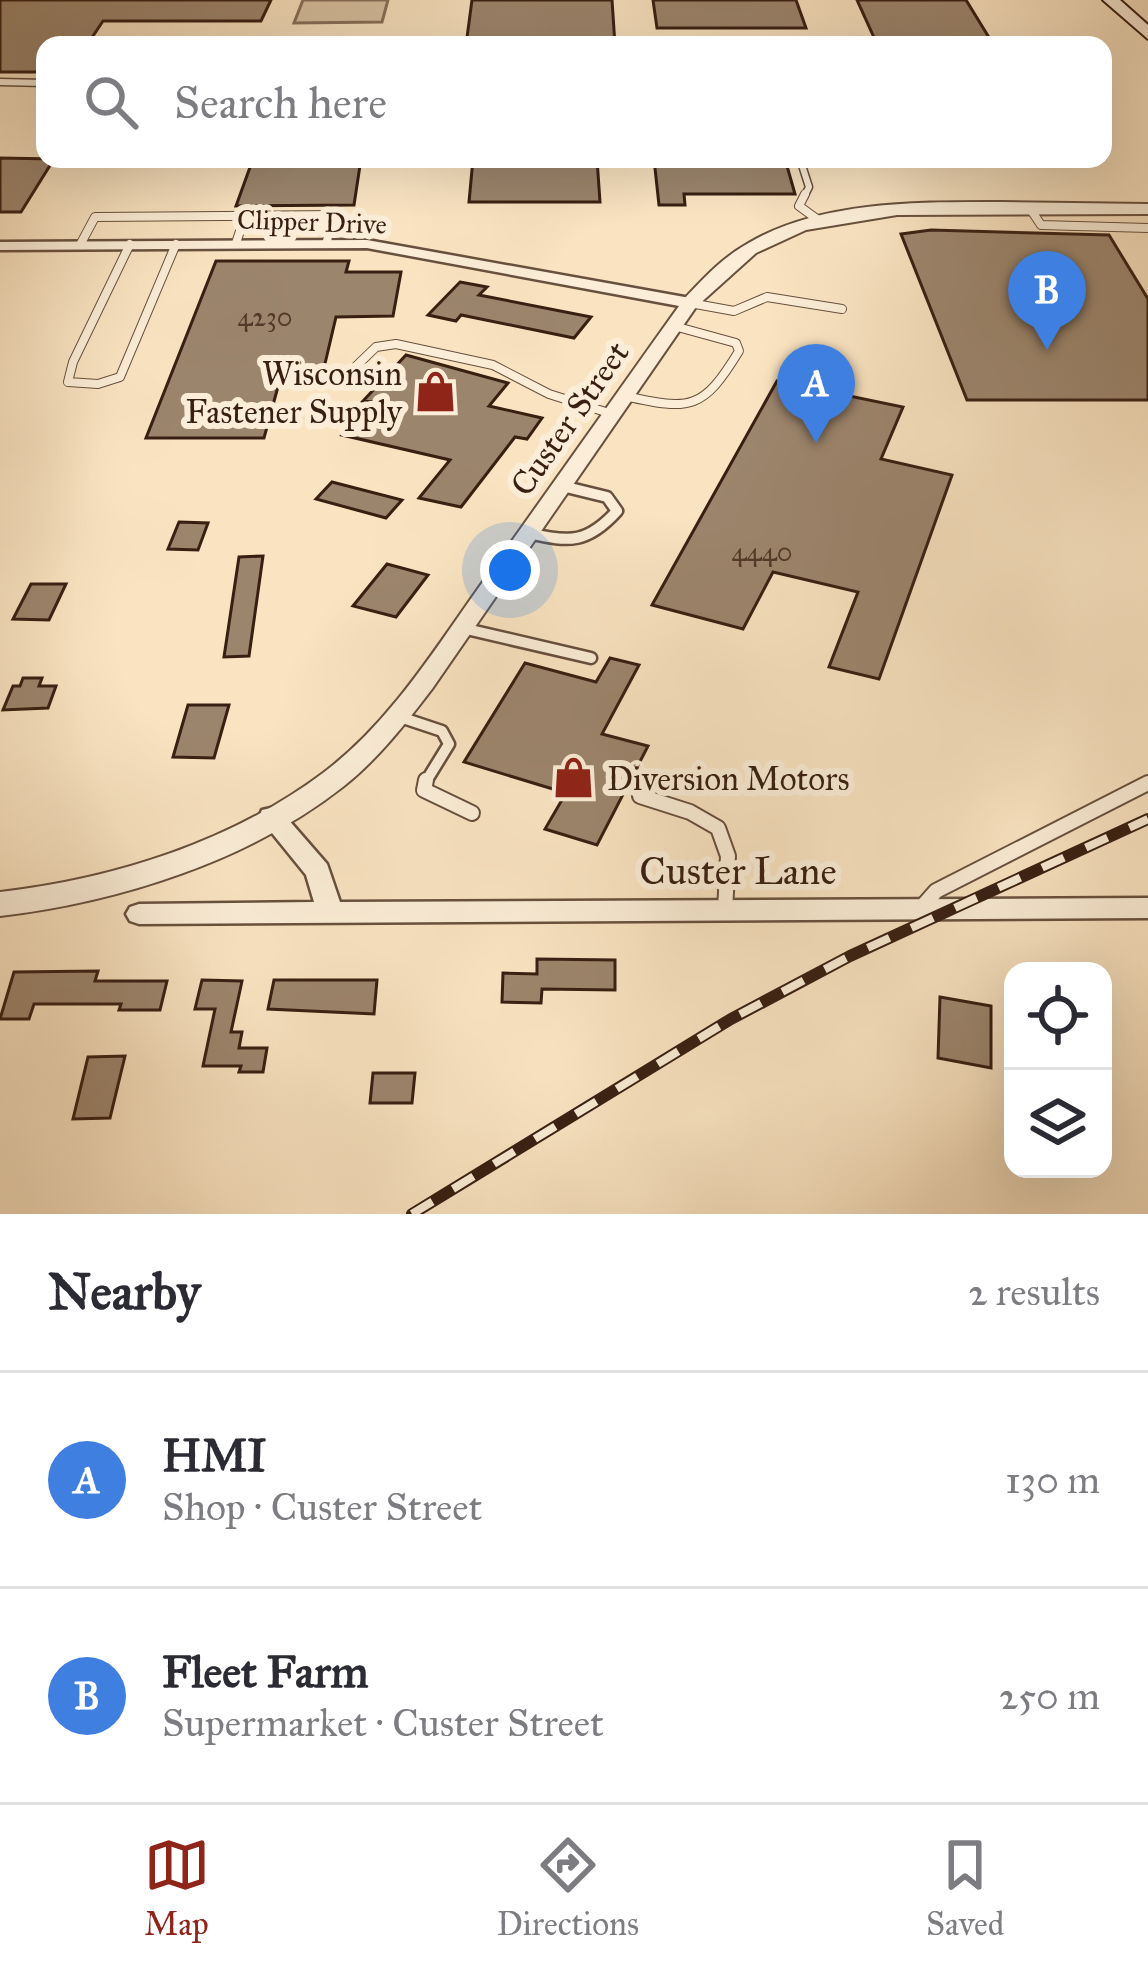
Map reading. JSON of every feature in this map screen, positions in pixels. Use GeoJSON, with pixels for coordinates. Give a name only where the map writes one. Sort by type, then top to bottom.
{"type":"FeatureCollection","features":[{"type":"Feature","properties":{"kind":"main road"},"geometry":{"type":"LineString","coordinates":[[1111,0],[1145,31]]}},
{"type":"Feature","properties":{"kind":"main road"},"geometry":{"type":"LineString","coordinates":[[1128,0],[1145,31]]}},
{"type":"Feature","properties":{"kind":"street","name":"Custer Street"},"geometry":{"type":"LineString","coordinates":[[0,904],[29,902],[174,865],[271,817],[335,778],[397,716],[690,303],[731,262],[762,242],[820,222],[910,210],[1031,210],[1113,219],[1148,209]]}},
{"type":"Feature","properties":{"kind":"street","name":"Clipper Drive"},"geometry":{"type":"LineString","coordinates":[[0,245],[327,242],[390,247],[690,303]]}},
{"type":"Feature","properties":{"kind":"street"},"geometry":{"type":"LineString","coordinates":[[271,817],[319,871],[328,910]]}},
{"type":"Feature","properties":{"kind":"street","name":"Custer Lane"},"geometry":{"type":"LineString","coordinates":[[139,914],[1148,908]]}},
{"type":"Feature","properties":{"kind":"lane"},"geometry":{"type":"LineString","coordinates":[[0,82],[36,82]]}},
{"type":"Feature","properties":{"kind":"lane"},"geometry":{"type":"LineString","coordinates":[[803,168],[809,187],[799,206],[820,222]]}},
{"type":"Feature","properties":{"kind":"lane"},"geometry":{"type":"LineString","coordinates":[[80,245],[95,217],[333,215],[327,242]]}},
{"type":"Feature","properties":{"kind":"lane"},"geometry":{"type":"LineString","coordinates":[[236,243],[245,216]]}},
{"type":"Feature","properties":{"kind":"lane"},"geometry":{"type":"LineString","coordinates":[[1113,219],[1148,228]]}},
{"type":"Feature","properties":{"kind":"lane"},"geometry":{"type":"LineString","coordinates":[[130,244],[73,362],[68,382],[98,384],[120,377],[176,244]]}},
{"type":"Feature","properties":{"kind":"lane"},"geometry":{"type":"LineString","coordinates":[[690,303],[734,311],[766,297],[842,309]]}},
{"type":"Feature","properties":{"kind":"lane"},"geometry":{"type":"LineString","coordinates":[[349,373],[376,347],[396,344],[493,365],[549,394],[618,405],[702,404],[740,351],[736,343],[674,326]]}},
{"type":"Feature","properties":{"kind":"lane"},"geometry":{"type":"LineString","coordinates":[[529,533],[582,543],[592,540],[617,511],[607,497],[562,486]]}},
{"type":"Feature","properties":{"kind":"lane"},"geometry":{"type":"LineString","coordinates":[[462,628],[591,658]]}},
{"type":"Feature","properties":{"kind":"lane"},"geometry":{"type":"LineString","coordinates":[[397,716],[442,731],[449,744],[427,774],[424,790],[472,813]]}},
{"type":"Feature","properties":{"kind":"lane"},"geometry":{"type":"LineString","coordinates":[[920,909],[936,891],[1148,783]]}},
{"type":"Feature","properties":{"kind":"lane"},"geometry":{"type":"LineString","coordinates":[[640,796],[709,819],[729,838],[732,860],[725,910]]}},
{"type":"Feature","properties":{"kind":"shaded area"},"geometry":{"type":"Polygon","coordinates":[[[303,0],[388,0],[382,22],[294,23],[303,0]]]}},
{"type":"Feature","properties":{"kind":"building"},"geometry":{"type":"Polygon","coordinates":[[[0,0],[271,0],[261,21],[103,21],[93,36],[36,36],[36,72],[0,72],[0,0]]]}},
{"type":"Feature","properties":{"kind":"building"},"geometry":{"type":"Polygon","coordinates":[[[472,0],[612,0],[614,36],[467,36],[472,0]]]}},
{"type":"Feature","properties":{"kind":"building"},"geometry":{"type":"Polygon","coordinates":[[[653,0],[796,0],[806,28],[657,28],[653,0]]]}},
{"type":"Feature","properties":{"kind":"building"},"geometry":{"type":"Polygon","coordinates":[[[857,0],[966,0],[988,36],[873,36],[857,0]]]}},
{"type":"Feature","properties":{"kind":"building"},"geometry":{"type":"Polygon","coordinates":[[[0,158],[36,159],[36,168],[48,168],[21,212],[0,212],[0,158]]]}},
{"type":"Feature","properties":{"kind":"building"},"geometry":{"type":"Polygon","coordinates":[[[250,168],[360,168],[354,205],[236,206],[250,168]]]}},
{"type":"Feature","properties":{"kind":"building"},"geometry":{"type":"Polygon","coordinates":[[[472,168],[598,168],[600,202],[469,202],[472,168]]]}},
{"type":"Feature","properties":{"kind":"building"},"geometry":{"type":"Polygon","coordinates":[[[655,168],[788,168],[795,194],[684,194],[685,205],[659,205],[655,168]]]}},
{"type":"Feature","properties":{"kind":"building"},"geometry":{"type":"Polygon","coordinates":[[[931,230],[1109,235],[1148,299],[1148,400],[967,400],[901,234],[931,230]]]}},
{"type":"Feature","properties":{"kind":"building"},"geometry":{"type":"Polygon","coordinates":[[[216,261],[349,261],[346,272],[401,272],[393,316],[336,317],[323,372],[282,372],[264,438],[146,438],[216,261]]]}},
{"type":"Feature","properties":{"kind":"building"},"geometry":{"type":"Polygon","coordinates":[[[460,282],[487,287],[479,295],[591,317],[574,338],[461,315],[456,321],[428,315],[460,282]]]}},
{"type":"Feature","properties":{"kind":"building"},"geometry":{"type":"Polygon","coordinates":[[[406,355],[508,383],[489,406],[542,418],[527,439],[515,437],[461,507],[419,498],[450,460],[342,435],[372,402],[363,401],[406,355]]]}},
{"type":"Feature","properties":{"kind":"building"},"geometry":{"type":"Polygon","coordinates":[[[777,381],[903,407],[881,459],[952,475],[879,679],[829,667],[858,592],[773,572],[743,629],[652,605],[777,381]]]}},
{"type":"Feature","properties":{"kind":"building"},"geometry":{"type":"Polygon","coordinates":[[[332,482],[402,500],[386,518],[316,499],[332,482]]]}},
{"type":"Feature","properties":{"kind":"building"},"geometry":{"type":"Polygon","coordinates":[[[179,522],[208,523],[198,550],[168,549],[179,522]]]}},
{"type":"Feature","properties":{"kind":"building"},"geometry":{"type":"Polygon","coordinates":[[[263,556],[249,656],[224,657],[239,557],[263,556]]]}},
{"type":"Feature","properties":{"kind":"building"},"geometry":{"type":"Polygon","coordinates":[[[387,564],[428,575],[396,617],[353,606],[387,564]]]}},
{"type":"Feature","properties":{"kind":"building"},"geometry":{"type":"Polygon","coordinates":[[[31,584],[66,584],[49,620],[13,619],[31,584]]]}},
{"type":"Feature","properties":{"kind":"building","name":"Diversion Motors"},"geometry":{"type":"Polygon","coordinates":[[[610,658],[639,665],[602,734],[648,746],[597,845],[545,829],[566,793],[464,762],[525,663],[596,682],[610,658]]]}},
{"type":"Feature","properties":{"kind":"building"},"geometry":{"type":"Polygon","coordinates":[[[23,678],[42,678],[39,686],[56,686],[48,708],[3,710],[13,686],[20,686],[23,678]]]}},
{"type":"Feature","properties":{"kind":"building"},"geometry":{"type":"Polygon","coordinates":[[[188,705],[229,705],[214,758],[173,757],[188,705]]]}},
{"type":"Feature","properties":{"kind":"building"},"geometry":{"type":"Polygon","coordinates":[[[537,959],[615,960],[615,990],[542,989],[541,1003],[502,1002],[503,973],[537,974],[537,959]]]}},
{"type":"Feature","properties":{"kind":"building"},"geometry":{"type":"Polygon","coordinates":[[[98,971],[95,981],[167,981],[160,1010],[119,1010],[121,1004],[34,1004],[29,1019],[0,1019],[14,972],[98,971]]]}},
{"type":"Feature","properties":{"kind":"building"},"geometry":{"type":"Polygon","coordinates":[[[202,980],[242,981],[231,1032],[242,1032],[239,1048],[267,1048],[263,1072],[239,1072],[241,1066],[203,1066],[215,1009],[195,1009],[202,980]]]}},
{"type":"Feature","properties":{"kind":"building"},"geometry":{"type":"Polygon","coordinates":[[[274,980],[377,980],[374,1014],[268,1009],[274,980]]]}},
{"type":"Feature","properties":{"kind":"building"},"geometry":{"type":"Polygon","coordinates":[[[940,997],[991,1006],[991,1068],[938,1058],[940,997]]]}},
{"type":"Feature","properties":{"kind":"building"},"geometry":{"type":"Polygon","coordinates":[[[125,1056],[110,1118],[73,1119],[88,1057],[125,1056]]]}},
{"type":"Feature","properties":{"kind":"building"},"geometry":{"type":"Polygon","coordinates":[[[373,1073],[415,1073],[412,1103],[370,1103],[373,1073]]]}},
{"type":"Feature","properties":{"kind":"railway"},"geometry":{"type":"LineString","coordinates":[[412,1214],[731,1019],[850,956],[1148,819]]}},
{"type":"Feature","properties":{"kind":"place","name":"Fleet Farm"},"geometry":{"type":"Point","coordinates":[1047,350]}},
{"type":"Feature","properties":{"kind":"place","name":"Wisconsin Fastener Supply"},"geometry":{"type":"Point","coordinates":[436,392]}},
{"type":"Feature","properties":{"kind":"place","name":"HMI"},"geometry":{"type":"Point","coordinates":[816,443]}},
{"type":"Feature","properties":{"kind":"place","name":"Diversion Motors"},"geometry":{"type":"Point","coordinates":[573,778]}}]}
